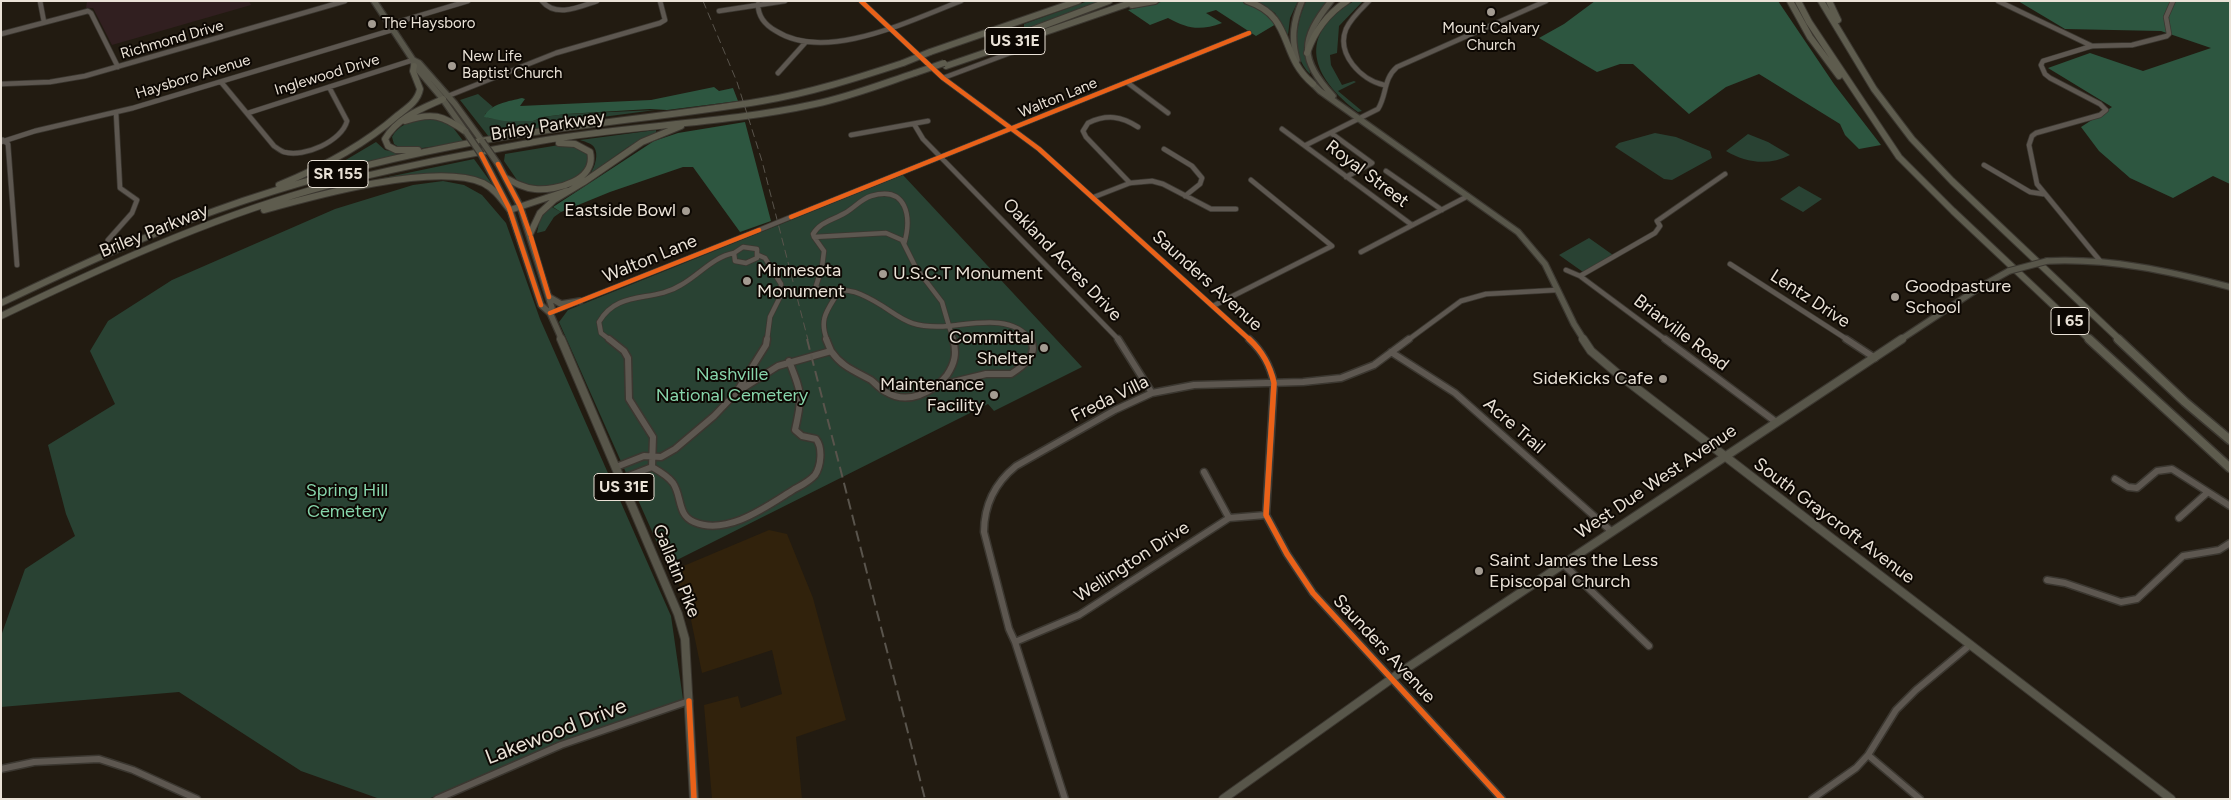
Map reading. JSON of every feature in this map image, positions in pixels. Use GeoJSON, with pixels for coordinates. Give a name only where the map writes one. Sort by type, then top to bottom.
{"type":"FeatureCollection","features":[{"type":"Feature","properties":{"kind":"highway","name":"Briley Parkway"},"geometry":{"type":"LineString","coordinates":[[1,304],[115,250],[219,209],[310,180],[460,145],[632,118],[763,101],[828,88],[1078,1]]}},
{"type":"Feature","properties":{"kind":"highway"},"geometry":{"type":"LineString","coordinates":[[945,64],[1108,1]]}},
{"type":"Feature","properties":{"kind":"highway"},"geometry":{"type":"LineString","coordinates":[[1120,7],[1136,1]]}},
{"type":"Feature","properties":{"kind":"highway","name":"US 31E"},"geometry":{"type":"LineString","coordinates":[[945,64],[1120,7],[1156,1]]}},
{"type":"Feature","properties":{"kind":"highway"},"geometry":{"type":"LineString","coordinates":[[1247,1],[1264,9],[1277,20],[1294,65],[1305,79],[1313,84]]}},
{"type":"Feature","properties":{"kind":"highway"},"geometry":{"type":"LineString","coordinates":[[1306,53],[1319,25],[1334,10],[1347,1]]}},
{"type":"Feature","properties":{"kind":"highway"},"geometry":{"type":"LineString","coordinates":[[1790,1],[1810,37],[1880,129]]}},
{"type":"Feature","properties":{"kind":"highway","name":"I 65"},"geometry":{"type":"LineString","coordinates":[[1798,1],[1809,22],[1899,157],[1953,211],[2230,468]]}},
{"type":"Feature","properties":{"kind":"highway","name":"I 65"},"geometry":{"type":"LineString","coordinates":[[1821,1],[1893,116],[1923,151],[1982,211],[2057,280],[2118,340],[2230,440]]}},
{"type":"Feature","properties":{"kind":"highway"},"geometry":{"type":"LineString","coordinates":[[1829,1],[1853,54]]}},
{"type":"Feature","properties":{"kind":"highway"},"geometry":{"type":"LineString","coordinates":[[414,63],[413,71],[421,90],[419,96],[389,131],[385,139],[388,146],[396,150],[409,151],[460,145]]}},
{"type":"Feature","properties":{"kind":"highway","name":"Briley Parkway"},"geometry":{"type":"LineString","coordinates":[[1,316],[153,246],[211,223],[310,190],[530,143],[636,127],[715,120],[813,104],[848,96],[945,64]]}},
{"type":"Feature","properties":{"kind":"highway"},"geometry":{"type":"LineString","coordinates":[[219,209],[325,167],[347,155],[397,121],[444,98]]}},
{"type":"Feature","properties":{"kind":"highway"},"geometry":{"type":"LineString","coordinates":[[397,121],[440,115],[448,118],[466,132]]}},
{"type":"Feature","properties":{"kind":"highway","name":"US 31E"},"geometry":{"type":"LineString","coordinates":[[530,234],[539,213],[546,206],[583,182],[626,150],[646,139],[677,127],[715,120]]}},
{"type":"Feature","properties":{"kind":"highway"},"geometry":{"type":"LineString","coordinates":[[506,178],[523,187],[552,189],[579,178],[586,173],[592,161],[590,152],[575,144],[530,143]]}},
{"type":"Feature","properties":{"kind":"highway"},"geometry":{"type":"LineString","coordinates":[[153,246],[294,201],[413,179],[450,178],[481,182],[495,192],[510,210],[567,191]]}},
{"type":"Feature","properties":{"kind":"main road","name":"Gallatin Pike"},"geometry":{"type":"LineString","coordinates":[[374,1],[414,63],[444,98],[475,129],[506,178],[520,206],[530,234],[552,308],[550,313]]}},
{"type":"Feature","properties":{"kind":"main road"},"geometry":{"type":"LineString","coordinates":[[1302,1],[1292,27],[1291,38],[1298,63],[1313,84],[1360,120],[1468,196]]}},
{"type":"Feature","properties":{"kind":"main road"},"geometry":{"type":"LineString","coordinates":[[1331,1],[1311,27],[1306,38],[1306,53],[1316,76],[1343,107]]}},
{"type":"Feature","properties":{"kind":"main road","name":"Gallatin Pike"},"geometry":{"type":"LineString","coordinates":[[444,98],[490,169],[510,210],[541,305],[550,313],[678,614],[685,639],[694,799]]}},
{"type":"Feature","properties":{"kind":"main road","name":"South Graycroft Avenue"},"geometry":{"type":"LineString","coordinates":[[1468,196],[1518,232],[1545,264],[1574,324],[1591,351],[1724,456],[2171,799]]}},
{"type":"Feature","properties":{"kind":"main road","name":"West Due West Avenue"},"geometry":{"type":"LineString","coordinates":[[1223,799],[1392,678],[1724,456],[2009,271],[2047,261],[2101,262],[2152,268],[2230,287]]}},
{"type":"Feature","properties":{"kind":"main road"},"geometry":{"type":"LineString","coordinates":[[528,263],[540,266]]}},
{"type":"Feature","properties":{"kind":"main road"},"geometry":{"type":"LineString","coordinates":[[548,296],[561,304],[580,301]]}},
{"type":"Feature","properties":{"kind":"street"},"geometry":{"type":"LineString","coordinates":[[40,1],[44,22]]}},
{"type":"Feature","properties":{"kind":"street","name":"Richmond Drive"},"geometry":{"type":"LineString","coordinates":[[1,84],[50,82],[85,76],[346,1]]}},
{"type":"Feature","properties":{"kind":"street","name":"Haysboro Avenue"},"geometry":{"type":"LineString","coordinates":[[3,140],[116,112],[221,82],[468,1]]}},
{"type":"Feature","properties":{"kind":"street"},"geometry":{"type":"LineString","coordinates":[[542,1],[548,8],[560,10],[569,10],[598,1]]}},
{"type":"Feature","properties":{"kind":"street"},"geometry":{"type":"LineString","coordinates":[[444,98],[489,82],[542,58],[664,22],[666,20],[660,1]]}},
{"type":"Feature","properties":{"kind":"street"},"geometry":{"type":"LineString","coordinates":[[719,11],[785,1]]}},
{"type":"Feature","properties":{"kind":"street","name":"Saunders Avenue"},"geometry":{"type":"LineString","coordinates":[[861,1],[943,78],[1039,149],[1258,347],[1270,366],[1274,383],[1266,515],[1287,554],[1313,593],[1502,799]]}},
{"type":"Feature","properties":{"kind":"street"},"geometry":{"type":"LineString","coordinates":[[758,4],[761,19],[769,27],[782,35],[805,43],[831,43],[888,27],[962,1]]}},
{"type":"Feature","properties":{"kind":"street"},"geometry":{"type":"LineString","coordinates":[[1368,1],[1348,27],[1344,39],[1345,52],[1366,80],[1384,85]]}},
{"type":"Feature","properties":{"kind":"street"},"geometry":{"type":"LineString","coordinates":[[1306,145],[1360,120],[1378,109],[1384,98],[1384,85],[1390,72],[1397,67],[1546,1]]}},
{"type":"Feature","properties":{"kind":"street"},"geometry":{"type":"LineString","coordinates":[[1998,1],[2092,46]]}},
{"type":"Feature","properties":{"kind":"street"},"geometry":{"type":"LineString","coordinates":[[2101,262],[2043,194],[2035,180],[2029,145],[2032,136],[2100,115],[2106,110],[2100,104],[2050,78],[2045,74],[2041,65],[2043,61],[2092,46],[2126,46],[2167,36],[2169,34],[2167,13],[2174,1]]}},
{"type":"Feature","properties":{"kind":"street"},"geometry":{"type":"LineString","coordinates":[[1,34],[88,11],[91,13],[118,67]]}},
{"type":"Feature","properties":{"kind":"street","name":"Walton Lane"},"geometry":{"type":"LineString","coordinates":[[550,313],[1011,130],[1249,33]]}},
{"type":"Feature","properties":{"kind":"street"},"geometry":{"type":"LineString","coordinates":[[778,73],[805,43]]}},
{"type":"Feature","properties":{"kind":"street"},"geometry":{"type":"LineString","coordinates":[[943,78],[1010,53],[1038,46]]}},
{"type":"Feature","properties":{"kind":"street","name":"Inglewood Drive"},"geometry":{"type":"LineString","coordinates":[[248,113],[328,87],[414,63]]}},
{"type":"Feature","properties":{"kind":"street"},"geometry":{"type":"LineString","coordinates":[[221,82],[279,150],[285,152],[305,151],[333,141],[340,136],[347,126],[347,121],[328,87]]}},
{"type":"Feature","properties":{"kind":"street"},"geometry":{"type":"LineString","coordinates":[[1128,83],[1168,113]]}},
{"type":"Feature","properties":{"kind":"street"},"geometry":{"type":"LineString","coordinates":[[108,240],[132,213],[137,200],[120,188],[116,112]]}},
{"type":"Feature","properties":{"kind":"street"},"geometry":{"type":"LineString","coordinates":[[1130,183],[1086,137],[1083,131],[1088,123],[1109,116],[1120,117],[1138,127]]}},
{"type":"Feature","properties":{"kind":"street"},"geometry":{"type":"LineString","coordinates":[[851,135],[928,121]]}},
{"type":"Feature","properties":{"kind":"street","name":"Oakland Acres Drive"},"geometry":{"type":"LineString","coordinates":[[914,124],[918,134],[940,157],[1115,334],[1152,393]]}},
{"type":"Feature","properties":{"kind":"street","name":"Royal Street"},"geometry":{"type":"LineString","coordinates":[[1282,129],[1412,225]]}},
{"type":"Feature","properties":{"kind":"street"},"geometry":{"type":"LineString","coordinates":[[1331,133],[1372,164],[1346,177]]}},
{"type":"Feature","properties":{"kind":"street"},"geometry":{"type":"LineString","coordinates":[[3,140],[8,144],[17,265]]}},
{"type":"Feature","properties":{"kind":"street"},"geometry":{"type":"LineString","coordinates":[[1164,149],[1192,166],[1202,178],[1200,184],[1185,196]]}},
{"type":"Feature","properties":{"kind":"street"},"geometry":{"type":"LineString","coordinates":[[1984,165],[2030,192],[2043,194]]}},
{"type":"Feature","properties":{"kind":"street"},"geometry":{"type":"LineString","coordinates":[[1386,171],[1403,186],[1429,200],[1442,210]]}},
{"type":"Feature","properties":{"kind":"street"},"geometry":{"type":"LineString","coordinates":[[1580,276],[1655,233],[1660,226],[1657,221],[1725,174]]}},
{"type":"Feature","properties":{"kind":"street"},"geometry":{"type":"LineString","coordinates":[[1213,306],[1332,246],[1251,180]]}},
{"type":"Feature","properties":{"kind":"street"},"geometry":{"type":"LineString","coordinates":[[1094,197],[1130,183],[1152,181],[1211,209],[1236,209]]}},
{"type":"Feature","properties":{"kind":"street"},"geometry":{"type":"LineString","coordinates":[[904,244],[908,235],[906,206],[900,200],[887,195],[872,196],[844,214],[824,222],[814,230],[814,237],[824,251],[816,288],[821,290],[840,289],[852,291],[883,307],[906,323],[921,326],[949,327],[990,322],[1012,324],[1028,335],[1033,353],[1030,358],[1011,374],[1002,373],[966,378],[945,384]]}},
{"type":"Feature","properties":{"kind":"street"},"geometry":{"type":"LineString","coordinates":[[1361,252],[1468,196]]}},
{"type":"Feature","properties":{"kind":"street"},"geometry":{"type":"LineString","coordinates":[[814,237],[886,233],[895,236],[904,244],[908,256],[916,268],[943,301],[956,352],[953,365],[946,375],[931,390],[917,397],[885,392],[879,385],[845,368],[831,352],[822,328],[822,321],[840,289]]}},
{"type":"Feature","properties":{"kind":"street"},"geometry":{"type":"LineString","coordinates":[[616,467],[644,456],[652,457],[663,456],[682,444],[714,416],[737,392],[766,345],[770,317],[781,295],[781,284],[775,272],[765,258],[758,255],[756,249],[750,247],[740,248],[734,253],[729,253],[719,259],[676,289],[616,303],[600,318],[599,326],[601,333],[624,351],[628,358],[630,399],[651,432],[654,443],[652,457],[652,467]]}},
{"type":"Feature","properties":{"kind":"street"},"geometry":{"type":"LineString","coordinates":[[734,253],[734,259],[741,263],[751,262],[758,255]]}},
{"type":"Feature","properties":{"kind":"street","name":"Lentz Drive"},"geometry":{"type":"LineString","coordinates":[[1730,264],[1875,358]]}},
{"type":"Feature","properties":{"kind":"street","name":"Briarville Road"},"geometry":{"type":"LineString","coordinates":[[1566,270],[1580,276],[1776,422]]}},
{"type":"Feature","properties":{"kind":"street","name":"Freda Villa"},"geometry":{"type":"LineString","coordinates":[[1065,799],[1028,686],[1016,642],[1009,629],[984,532],[986,511],[996,486],[1016,466],[1115,410],[1152,393],[1194,385],[1274,383],[1341,378],[1374,365],[1461,301],[1486,294],[1557,290]]}},
{"type":"Feature","properties":{"kind":"street"},"geometry":{"type":"LineString","coordinates":[[737,392],[778,366],[790,361],[831,352]]}},
{"type":"Feature","properties":{"kind":"street","name":"Acre Trail"},"geometry":{"type":"LineString","coordinates":[[1391,352],[1454,393],[1611,531]]}},
{"type":"Feature","properties":{"kind":"street"},"geometry":{"type":"LineString","coordinates":[[652,467],[674,485],[682,514],[691,520],[704,524],[717,524],[742,518],[768,506],[807,482],[815,475],[820,462],[820,445],[816,438],[802,436],[794,430],[801,405],[801,392],[790,361]]}},
{"type":"Feature","properties":{"kind":"street"},"geometry":{"type":"LineString","coordinates":[[621,480],[652,467]]}},
{"type":"Feature","properties":{"kind":"street"},"geometry":{"type":"LineString","coordinates":[[2115,479],[2128,487],[2137,488],[2159,468],[2165,467],[2172,469],[2230,506]]}},
{"type":"Feature","properties":{"kind":"street"},"geometry":{"type":"LineString","coordinates":[[1204,472],[1229,518]]}},
{"type":"Feature","properties":{"kind":"street"},"geometry":{"type":"LineString","coordinates":[[2179,518],[2208,492]]}},
{"type":"Feature","properties":{"kind":"street","name":"Wellington Drive"},"geometry":{"type":"LineString","coordinates":[[1016,642],[1079,614],[1229,518],[1266,515]]}},
{"type":"Feature","properties":{"kind":"street"},"geometry":{"type":"LineString","coordinates":[[2047,580],[2066,583],[2121,602],[2131,602],[2137,599],[2183,556],[2217,553],[2224,550],[2230,544]]}},
{"type":"Feature","properties":{"kind":"street"},"geometry":{"type":"LineString","coordinates":[[1563,564],[1649,646]]}},
{"type":"Feature","properties":{"kind":"street"},"geometry":{"type":"LineString","coordinates":[[1812,799],[1856,768],[1868,755],[1896,710],[1916,690],[1970,645]]}},
{"type":"Feature","properties":{"kind":"street","name":"Lakewood Drive"},"geometry":{"type":"LineString","coordinates":[[437,799],[564,744],[689,700]]}},
{"type":"Feature","properties":{"kind":"street"},"geometry":{"type":"LineString","coordinates":[[1868,755],[1920,799]]}},
{"type":"Feature","properties":{"kind":"street"},"geometry":{"type":"LineString","coordinates":[[1,769],[34,762],[99,759],[133,770],[197,799]]}},
{"type":"Feature","properties":{"kind":"shaded area"},"geometry":{"type":"Polygon","coordinates":[[[87,1],[249,1],[251,5],[112,45],[93,8],[86,8],[87,1]]]}},
{"type":"Feature","properties":{"kind":"shaded area"},"geometry":{"type":"Polygon","coordinates":[[[769,530],[787,534],[813,598],[846,720],[796,737],[802,799],[712,799],[704,705],[738,696],[741,708],[782,694],[772,650],[702,673],[691,620],[674,570],[769,530]]]}},
{"type":"Feature","properties":{"kind":"green space"},"geometry":{"type":"Polygon","coordinates":[[[1088,1],[1104,1],[1028,28],[1024,27],[1024,24],[1088,1]]]}},
{"type":"Feature","properties":{"kind":"green space"},"geometry":{"type":"Polygon","coordinates":[[[1165,1],[1240,1],[1260,10],[1276,24],[1256,36],[1216,10],[1206,13],[1222,23],[1194,28],[1182,25],[1168,18],[1150,25],[1128,10],[1165,1]]]}},
{"type":"Feature","properties":{"kind":"green space"},"geometry":{"type":"Polygon","coordinates":[[[1256,1],[1298,1],[1290,18],[1288,35],[1275,13],[1256,1]]]}},
{"type":"Feature","properties":{"kind":"green space"},"geometry":{"type":"Polygon","coordinates":[[[1306,1],[1328,1],[1315,19],[1306,39],[1306,57],[1310,74],[1304,66],[1297,48],[1298,29],[1306,1]]]}},
{"type":"Feature","properties":{"kind":"green space"},"geometry":{"type":"Polygon","coordinates":[[[1354,1],[1363,1],[1339,26],[1337,53],[1330,55],[1331,65],[1342,85],[1356,82],[1338,91],[1362,111],[1358,112],[1342,99],[1330,85],[1321,71],[1317,56],[1317,42],[1323,28],[1335,14],[1354,1]]]}},
{"type":"Feature","properties":{"kind":"green space"},"geometry":{"type":"Polygon","coordinates":[[[1595,1],[1778,1],[1834,84],[1881,145],[1859,149],[1845,135],[1840,124],[1759,74],[1726,87],[1689,114],[1633,64],[1620,64],[1597,72],[1539,38],[1564,24],[1595,1]]]}},
{"type":"Feature","properties":{"kind":"green space"},"geometry":{"type":"Polygon","coordinates":[[[2018,1],[2230,1],[2230,184],[2213,176],[2173,198],[2130,178],[2099,151],[2081,127],[2112,107],[2048,68],[2090,53],[2143,71],[2211,48],[2161,31],[2065,29],[2018,1]]]}},
{"type":"Feature","properties":{"kind":"green space"},"geometry":{"type":"Polygon","coordinates":[[[714,87],[719,91],[733,88],[738,101],[667,110],[650,109],[566,114],[543,117],[533,121],[504,121],[484,117],[495,106],[522,98],[525,99],[520,106],[651,100],[714,87]]]}},
{"type":"Feature","properties":{"kind":"green space"},"geometry":{"type":"Polygon","coordinates":[[[478,94],[493,107],[485,114],[488,118],[533,121],[543,117],[566,114],[655,110],[595,118],[489,137],[460,100],[478,94]]]}},
{"type":"Feature","properties":{"kind":"green space"},"geometry":{"type":"Polygon","coordinates":[[[423,118],[448,121],[464,142],[409,150],[402,149],[394,144],[392,137],[398,129],[410,122],[423,118]]]}},
{"type":"Feature","properties":{"kind":"green space"},"geometry":{"type":"Polygon","coordinates":[[[745,122],[771,221],[740,232],[693,167],[683,167],[610,192],[561,212],[553,207],[654,141],[678,133],[745,122]]]}},
{"type":"Feature","properties":{"kind":"green space"},"geometry":{"type":"Polygon","coordinates":[[[656,130],[656,133],[628,147],[590,174],[596,160],[596,153],[591,144],[580,140],[656,130]]]}},
{"type":"Feature","properties":{"kind":"green space"},"geometry":{"type":"Polygon","coordinates":[[[1655,133],[1676,137],[1710,151],[1712,158],[1672,180],[1664,179],[1615,147],[1619,143],[1655,133]]]}},
{"type":"Feature","properties":{"kind":"green space"},"geometry":{"type":"Polygon","coordinates":[[[1748,134],[1768,142],[1790,155],[1774,161],[1758,162],[1741,158],[1726,151],[1748,134]]]}},
{"type":"Feature","properties":{"kind":"green space"},"geometry":{"type":"Polygon","coordinates":[[[376,142],[385,150],[406,154],[295,182],[344,161],[376,142]]]}},
{"type":"Feature","properties":{"kind":"green space"},"geometry":{"type":"Polygon","coordinates":[[[559,145],[573,145],[587,153],[589,161],[583,172],[566,183],[536,188],[517,180],[504,161],[505,154],[559,145]]]}},
{"type":"Feature","properties":{"kind":"green space"},"geometry":{"type":"Polygon","coordinates":[[[474,159],[492,184],[449,174],[350,185],[474,159]]]}},
{"type":"Feature","properties":{"kind":"green space","name":"Nashville National Cemetery"},"geometry":{"type":"Polygon","coordinates":[[[903,175],[1082,367],[994,411],[988,404],[667,565],[559,322],[568,310],[903,175]]]}},
{"type":"Feature","properties":{"kind":"green space","name":"Spring Hill Cemetery"},"geometry":{"type":"Polygon","coordinates":[[[443,181],[464,185],[482,195],[506,223],[540,319],[671,616],[683,699],[428,799],[380,799],[301,771],[179,692],[1,707],[1,636],[25,569],[75,536],[66,514],[48,445],[115,404],[90,351],[108,321],[172,280],[335,209],[413,185],[443,181]]]}},
{"type":"Feature","properties":{"kind":"green space"},"geometry":{"type":"Polygon","coordinates":[[[1799,186],[1822,199],[1803,212],[1780,199],[1799,186]]]}},
{"type":"Feature","properties":{"kind":"green space"},"geometry":{"type":"Polygon","coordinates":[[[550,206],[561,212],[554,217],[545,231],[537,233],[540,218],[550,206]]]}},
{"type":"Feature","properties":{"kind":"green space"},"geometry":{"type":"Polygon","coordinates":[[[1589,238],[1613,255],[1583,272],[1559,255],[1589,238]]]}},
{"type":"Feature","properties":{"kind":"railway"},"geometry":{"type":"LineString","coordinates":[[703,1],[737,82],[762,161],[808,340]]}},
{"type":"Feature","properties":{"kind":"railway"},"geometry":{"type":"LineString","coordinates":[[807,339],[925,799]]}},
{"type":"Feature","properties":{"kind":"cycle path"},"geometry":{"type":"LineString","coordinates":[[861,1],[943,78],[1039,149],[1258,347],[1270,366],[1274,383],[1266,515],[1287,554],[1313,593],[1502,799]]}},
{"type":"Feature","properties":{"kind":"cycle path"},"geometry":{"type":"LineString","coordinates":[[791,217],[1249,33]]}},
{"type":"Feature","properties":{"kind":"cycle path"},"geometry":{"type":"LineString","coordinates":[[481,154],[509,208],[541,305]]}},
{"type":"Feature","properties":{"kind":"cycle path"},"geometry":{"type":"LineString","coordinates":[[498,164],[520,206],[530,234]]}},
{"type":"Feature","properties":{"kind":"cycle path"},"geometry":{"type":"LineString","coordinates":[[550,313],[759,230]]}},
{"type":"Feature","properties":{"kind":"cycle path"},"geometry":{"type":"LineString","coordinates":[[531,237],[549,297]]}},
{"type":"Feature","properties":{"kind":"cycle path"},"geometry":{"type":"LineString","coordinates":[[689,701],[694,799]]}},
{"type":"Feature","properties":{"kind":"place","name":"Mount Calvary Church"},"geometry":{"type":"Point","coordinates":[1491,12]}},
{"type":"Feature","properties":{"kind":"place","name":"The Haysboro"},"geometry":{"type":"Point","coordinates":[372,24]}},
{"type":"Feature","properties":{"kind":"place","name":"New Life Baptist Church"},"geometry":{"type":"Point","coordinates":[452,66]}},
{"type":"Feature","properties":{"kind":"place","name":"Eastside Bowl"},"geometry":{"type":"Point","coordinates":[686,211]}},
{"type":"Feature","properties":{"kind":"place","name":"U.S.C.T Monument"},"geometry":{"type":"Point","coordinates":[883,274]}},
{"type":"Feature","properties":{"kind":"place","name":"Minnesota Monument"},"geometry":{"type":"Point","coordinates":[747,281]}},
{"type":"Feature","properties":{"kind":"place","name":"Goodpasture School"},"geometry":{"type":"Point","coordinates":[1895,297]}},
{"type":"Feature","properties":{"kind":"place","name":"Committal Shelter"},"geometry":{"type":"Point","coordinates":[1044,348]}},
{"type":"Feature","properties":{"kind":"place","name":"SideKicks Cafe"},"geometry":{"type":"Point","coordinates":[1663,379]}},
{"type":"Feature","properties":{"kind":"place","name":"Maintenance Facility"},"geometry":{"type":"Point","coordinates":[994,395]}},
{"type":"Feature","properties":{"kind":"place","name":"Saint James the Less Episcopal Church"},"geometry":{"type":"Point","coordinates":[1479,571]}}]}
